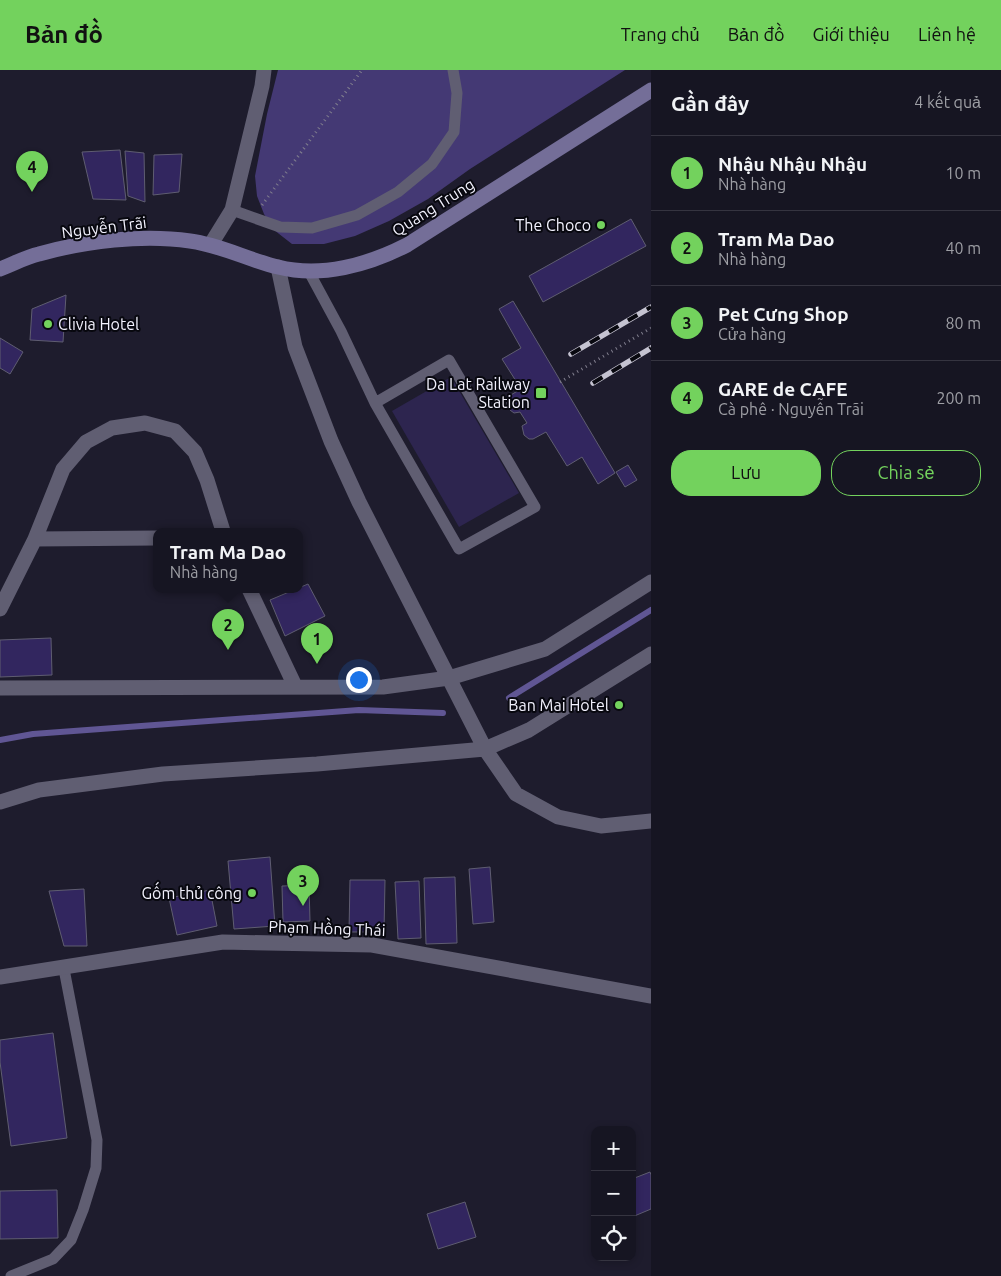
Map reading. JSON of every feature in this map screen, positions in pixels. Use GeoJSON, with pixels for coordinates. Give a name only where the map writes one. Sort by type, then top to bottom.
{"type":"FeatureCollection","features":[{"type":"Feature","properties":{"kind":"main road","name":"Quang Trung"},"geometry":{"type":"LineString","coordinates":[[211,244],[278,267],[330,270],[370,262],[406,245],[651,90]]}},
{"type":"Feature","properties":{"kind":"main road","name":"Nguyễn Trãi"},"geometry":{"type":"LineString","coordinates":[[0,269],[38,254],[113,240],[159,238],[211,244]]}},
{"type":"Feature","properties":{"kind":"street"},"geometry":{"type":"LineString","coordinates":[[211,244],[232,210],[262,86],[264,70]]}},
{"type":"Feature","properties":{"kind":"street"},"geometry":{"type":"LineString","coordinates":[[278,267],[295,347],[331,441],[358,502],[485,749],[516,794],[558,817],[601,826],[651,822]]}},
{"type":"Feature","properties":{"kind":"street"},"geometry":{"type":"LineString","coordinates":[[0,609],[35,539],[63,469],[86,442],[112,428],[145,423],[175,431],[195,452],[207,480],[222,528]]}},
{"type":"Feature","properties":{"kind":"street"},"geometry":{"type":"LineString","coordinates":[[35,539],[153,538]]}},
{"type":"Feature","properties":{"kind":"street"},"geometry":{"type":"LineString","coordinates":[[0,688],[383,687],[449,678],[545,649],[651,582]]}},
{"type":"Feature","properties":{"kind":"street"},"geometry":{"type":"LineString","coordinates":[[252,593],[295,686]]}},
{"type":"Feature","properties":{"kind":"street"},"geometry":{"type":"LineString","coordinates":[[0,802],[40,790],[163,774],[318,764],[485,749],[529,730],[651,654]]}},
{"type":"Feature","properties":{"kind":"street","name":"Phạm Hồng Thái"},"geometry":{"type":"LineString","coordinates":[[0,977],[223,942],[372,945],[651,996]]}},
{"type":"Feature","properties":{"kind":"lane"},"geometry":{"type":"LineString","coordinates":[[232,210],[280,227],[312,228],[357,215],[398,192],[432,164],[454,132],[457,93],[453,70]]}},
{"type":"Feature","properties":{"kind":"lane"},"geometry":{"type":"LineString","coordinates":[[308,270],[342,331],[375,403],[459,549],[535,507],[449,360],[375,403]]}},
{"type":"Feature","properties":{"kind":"lane"},"geometry":{"type":"LineString","coordinates":[[11,1276],[53,1259],[71,1240],[96,1168],[97,1140],[64,968]]}},
{"type":"Feature","properties":{"kind":"path"},"geometry":{"type":"LineString","coordinates":[[253,217],[362,70]]}},
{"type":"Feature","properties":{"kind":"path"},"geometry":{"type":"LineString","coordinates":[[560,382],[651,328]]}},
{"type":"Feature","properties":{"kind":"shaded area"},"geometry":{"type":"Polygon","coordinates":[[[278,70],[625,70],[470,169],[428,199],[389,221],[355,236],[324,244],[292,244],[274,230],[264,214],[257,196],[255,176],[278,70]]]}},
{"type":"Feature","properties":{"kind":"shaded area"},"geometry":{"type":"Polygon","coordinates":[[[451,377],[519,493],[459,527],[392,411],[451,377]]]}},
{"type":"Feature","properties":{"kind":"building"},"geometry":{"type":"Polygon","coordinates":[[[120,150],[126,200],[93,199],[82,152],[120,150]]]}},
{"type":"Feature","properties":{"kind":"building"},"geometry":{"type":"Polygon","coordinates":[[[125,151],[144,153],[145,202],[128,196],[125,151]]]}},
{"type":"Feature","properties":{"kind":"building"},"geometry":{"type":"Polygon","coordinates":[[[182,154],[179,192],[153,195],[154,155],[182,154]]]}},
{"type":"Feature","properties":{"kind":"building"},"geometry":{"type":"Polygon","coordinates":[[[631,219],[646,246],[543,302],[529,276],[631,219]]]}},
{"type":"Feature","properties":{"kind":"building","name":"Clivia Hotel"},"geometry":{"type":"Polygon","coordinates":[[[66,295],[63,342],[30,340],[32,309],[66,295]]]}},
{"type":"Feature","properties":{"kind":"building","name":"Da Lat Railway Station"},"geometry":{"type":"Polygon","coordinates":[[[513,301],[615,473],[598,484],[582,457],[567,466],[546,432],[533,439],[529,439],[524,435],[522,426],[527,423],[520,412],[514,413],[507,406],[509,396],[521,389],[502,359],[521,348],[499,309],[513,301]]]}},
{"type":"Feature","properties":{"kind":"building"},"geometry":{"type":"Polygon","coordinates":[[[0,338],[23,352],[10,374],[0,368],[0,338]]]}},
{"type":"Feature","properties":{"kind":"building"},"geometry":{"type":"Polygon","coordinates":[[[628,465],[637,480],[625,487],[616,472],[628,465]]]}},
{"type":"Feature","properties":{"kind":"building"},"geometry":{"type":"Polygon","coordinates":[[[308,584],[325,616],[285,636],[270,600],[287,593],[303,593],[303,586],[308,584]]]}},
{"type":"Feature","properties":{"kind":"building"},"geometry":{"type":"Polygon","coordinates":[[[51,638],[52,675],[0,677],[0,640],[51,638]]]}},
{"type":"Feature","properties":{"kind":"building","name":"Gốm thủ công"},"geometry":{"type":"Polygon","coordinates":[[[270,857],[275,926],[234,929],[228,861],[270,857]]]}},
{"type":"Feature","properties":{"kind":"building"},"geometry":{"type":"Polygon","coordinates":[[[490,867],[494,922],[473,924],[469,869],[490,867]]]}},
{"type":"Feature","properties":{"kind":"building"},"geometry":{"type":"Polygon","coordinates":[[[455,877],[457,943],[426,944],[424,878],[455,877]]]}},
{"type":"Feature","properties":{"kind":"building"},"geometry":{"type":"Polygon","coordinates":[[[350,880],[385,880],[384,932],[349,932],[350,880]]]}},
{"type":"Feature","properties":{"kind":"building"},"geometry":{"type":"Polygon","coordinates":[[[419,881],[421,938],[398,939],[395,882],[419,881]]]}},
{"type":"Feature","properties":{"kind":"building"},"geometry":{"type":"Polygon","coordinates":[[[309,885],[310,921],[283,922],[282,886],[309,885]]]}},
{"type":"Feature","properties":{"kind":"building"},"geometry":{"type":"Polygon","coordinates":[[[84,889],[87,946],[64,946],[49,891],[84,889]]]}},
{"type":"Feature","properties":{"kind":"building"},"geometry":{"type":"Polygon","coordinates":[[[210,890],[217,926],[177,935],[169,898],[210,890]]]}},
{"type":"Feature","properties":{"kind":"building"},"geometry":{"type":"Polygon","coordinates":[[[53,1033],[67,1138],[11,1146],[0,1062],[0,1040],[53,1033]]]}},
{"type":"Feature","properties":{"kind":"building"},"geometry":{"type":"Polygon","coordinates":[[[650,1172],[651,1175],[651,1209],[636,1215],[636,1177],[650,1172]]]}},
{"type":"Feature","properties":{"kind":"building"},"geometry":{"type":"Polygon","coordinates":[[[57,1190],[58,1238],[0,1239],[0,1191],[57,1190]]]}},
{"type":"Feature","properties":{"kind":"building"},"geometry":{"type":"Polygon","coordinates":[[[465,1202],[476,1237],[438,1249],[427,1214],[465,1202]]]}},
{"type":"Feature","properties":{"kind":"waterway"},"geometry":{"type":"LineString","coordinates":[[509,698],[651,610]]}},
{"type":"Feature","properties":{"kind":"waterway"},"geometry":{"type":"LineString","coordinates":[[0,740],[33,734],[359,710],[443,713]]}},
{"type":"Feature","properties":{"kind":"railway"},"geometry":{"type":"LineString","coordinates":[[571,354],[651,307]]}},
{"type":"Feature","properties":{"kind":"railway"},"geometry":{"type":"LineString","coordinates":[[593,383],[651,348]]}},
{"type":"Feature","properties":{"kind":"place","name":"GARE de CAFE"},"geometry":{"type":"Point","coordinates":[32,192]}},
{"type":"Feature","properties":{"kind":"place","name":"The Choco"},"geometry":{"type":"Point","coordinates":[601,225]}},
{"type":"Feature","properties":{"kind":"place","name":"Clivia Hotel"},"geometry":{"type":"Point","coordinates":[48,324]}},
{"type":"Feature","properties":{"kind":"place","name":"Da Lat Railway Station"},"geometry":{"type":"Point","coordinates":[541,393]}},
{"type":"Feature","properties":{"kind":"place","name":"Tram Ma Dao"},"geometry":{"type":"Point","coordinates":[228,650]}},
{"type":"Feature","properties":{"kind":"place","name":"Nhậu Nhậu Nhậu"},"geometry":{"type":"Point","coordinates":[317,664]}},
{"type":"Feature","properties":{"kind":"place","name":"Ban Mai Hotel"},"geometry":{"type":"Point","coordinates":[619,705]}},
{"type":"Feature","properties":{"kind":"place","name":"Gốm thủ công"},"geometry":{"type":"Point","coordinates":[252,893]}},
{"type":"Feature","properties":{"kind":"place","name":"Pet Cưng Shop"},"geometry":{"type":"Point","coordinates":[303,906]}}]}
